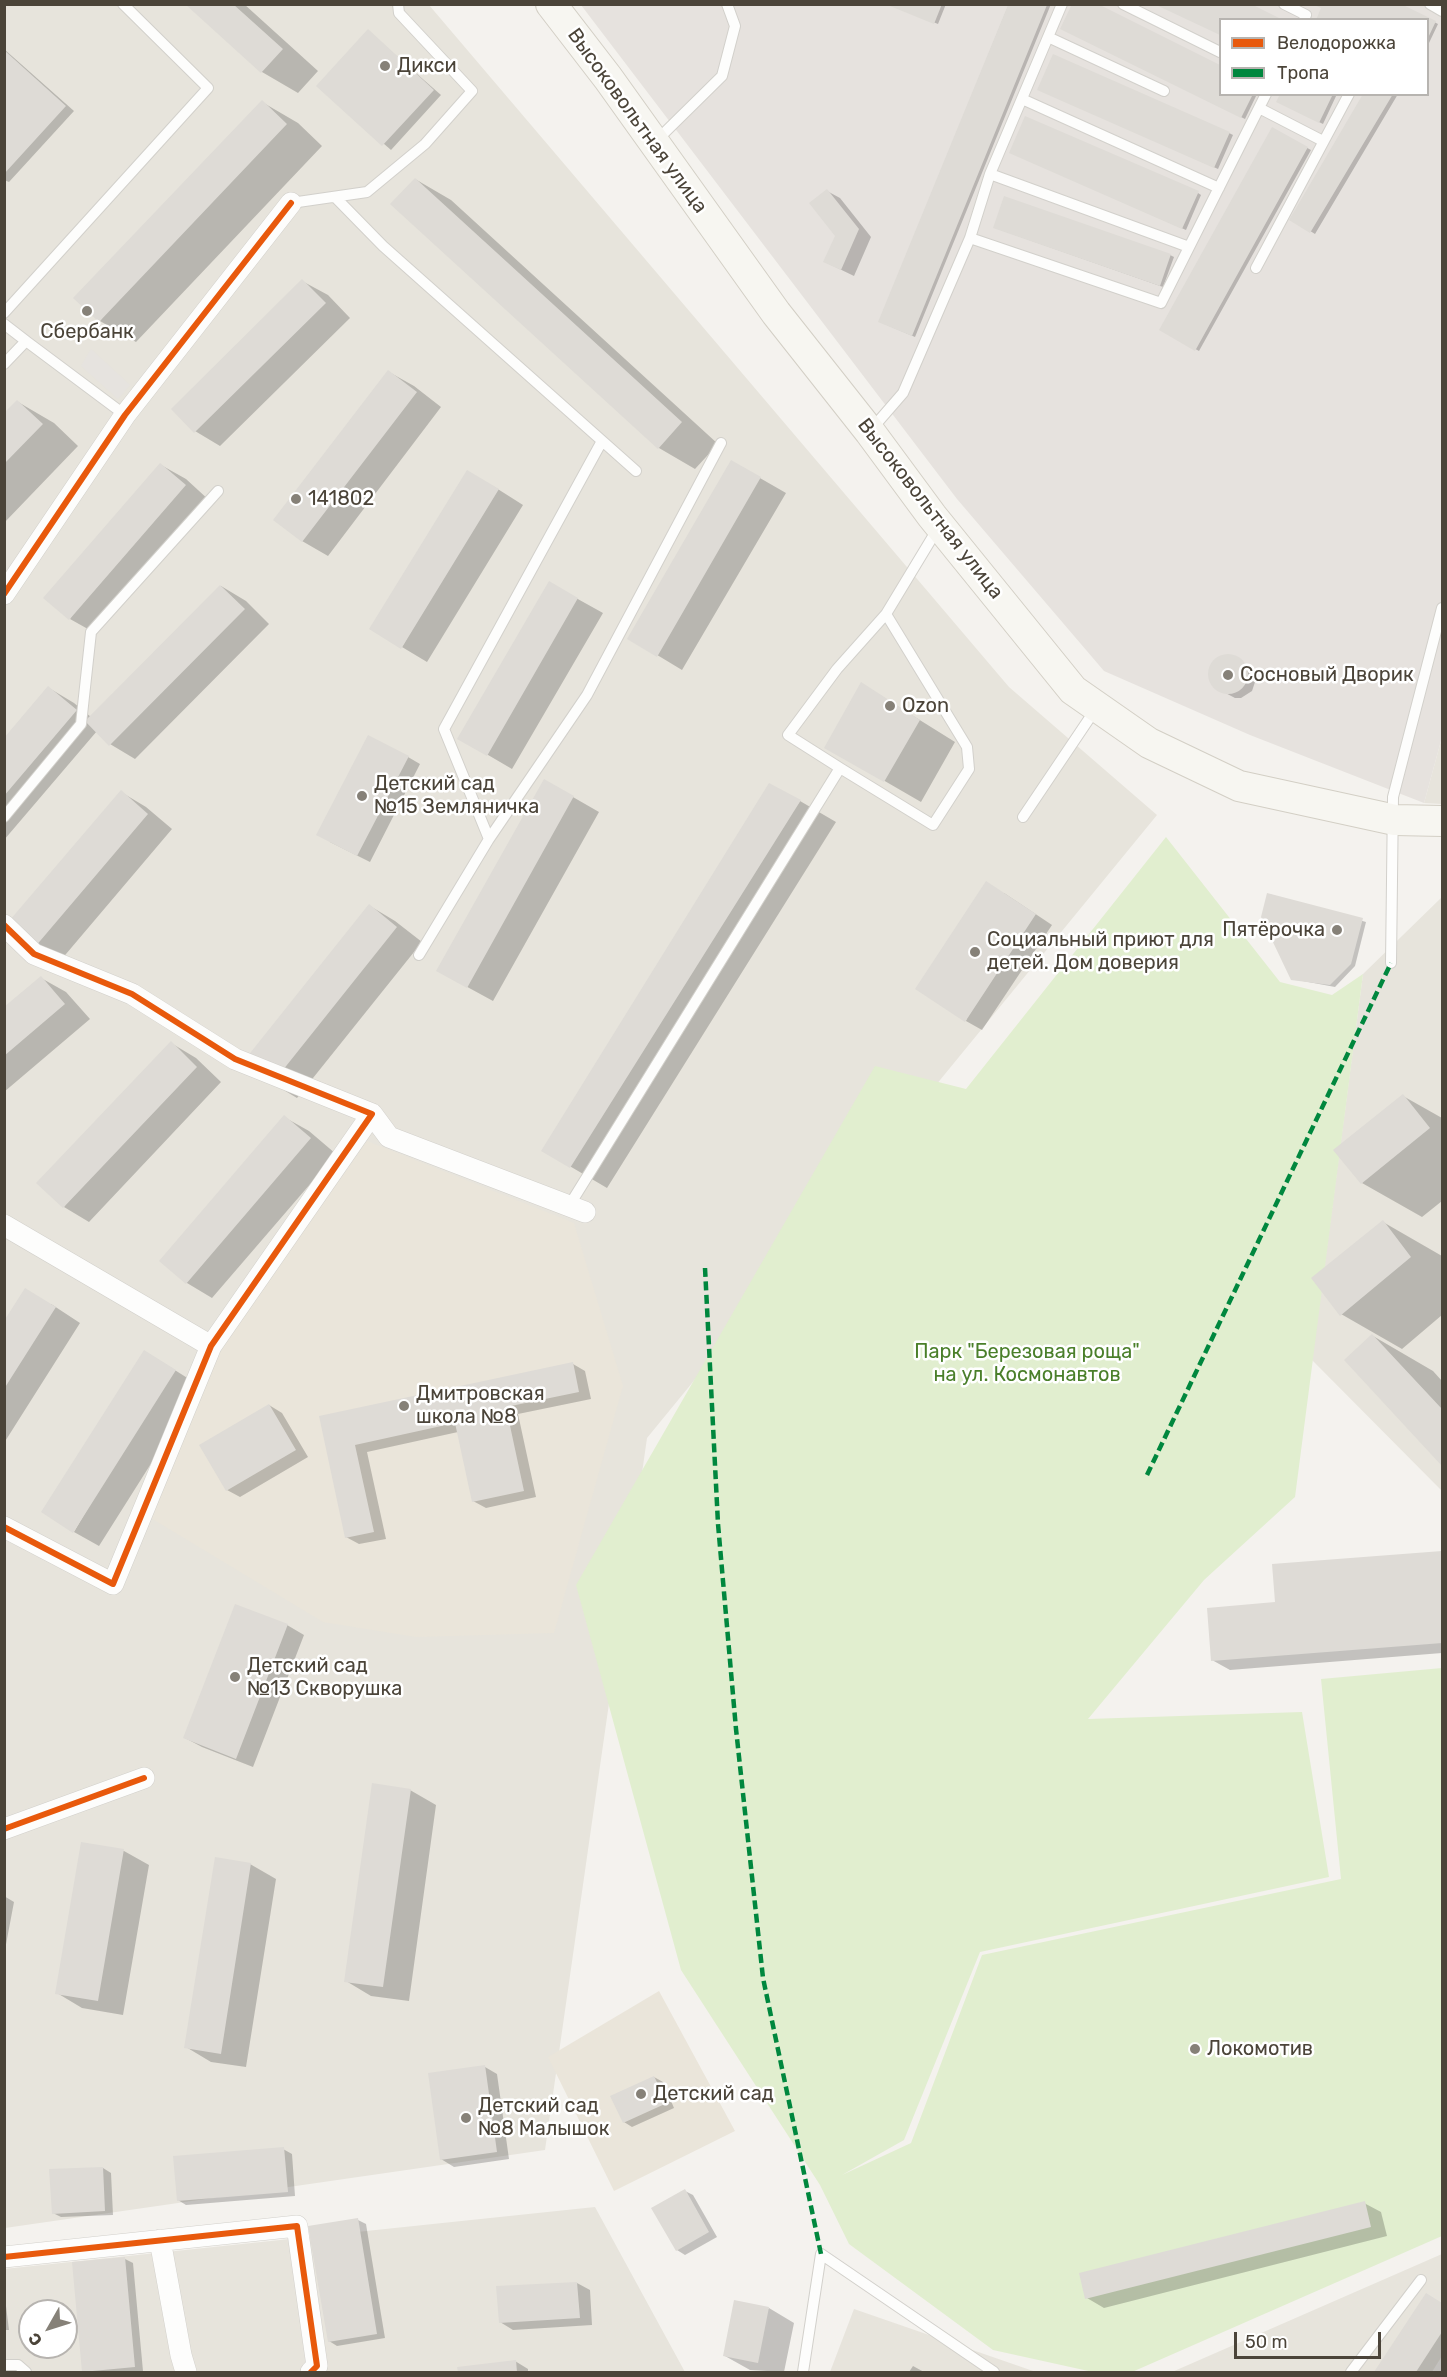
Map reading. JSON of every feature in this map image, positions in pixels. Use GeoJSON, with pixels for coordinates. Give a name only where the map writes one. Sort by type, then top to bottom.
{"type":"FeatureCollection","features":[{"type":"Feature","properties":{"kind":"main road","name":"Высоковольтная улица"},"geometry":{"type":"LineString","coordinates":[[551,4],[776,313],[870,432],[940,526],[1073,690],[1149,743],[1239,786],[1395,820],[1443,822]]}},
{"type":"Feature","properties":{"kind":"street"},"geometry":{"type":"LineString","coordinates":[[4,594],[124,415],[291,203]]}},
{"type":"Feature","properties":{"kind":"street"},"geometry":{"type":"LineString","coordinates":[[4,925],[34,954],[132,994],[235,1059],[372,1114],[389,1137],[577,1209]]}},
{"type":"Feature","properties":{"kind":"street"},"geometry":{"type":"LineString","coordinates":[[4,1527],[114,1584],[211,1346],[372,1114]]}},
{"type":"Feature","properties":{"kind":"street"},"geometry":{"type":"LineString","coordinates":[[4,1225],[211,1346]]}},
{"type":"Feature","properties":{"kind":"street"},"geometry":{"type":"LineString","coordinates":[[4,1829],[144,1778]]}},
{"type":"Feature","properties":{"kind":"street"},"geometry":{"type":"LineString","coordinates":[[4,2257],[297,2226],[316,2366],[311,2373]]}},
{"type":"Feature","properties":{"kind":"street"},"geometry":{"type":"LineString","coordinates":[[160,2240],[186,2373]]}},
{"type":"Feature","properties":{"kind":"lane"},"geometry":{"type":"LineString","coordinates":[[4,313],[208,88],[123,4]]}},
{"type":"Feature","properties":{"kind":"lane"},"geometry":{"type":"LineString","coordinates":[[291,203],[367,192],[425,144],[472,91],[399,13],[398,4]]}},
{"type":"Feature","properties":{"kind":"lane"},"geometry":{"type":"LineString","coordinates":[[654,143],[722,76],[735,26],[727,4]]}},
{"type":"Feature","properties":{"kind":"lane"},"geometry":{"type":"LineString","coordinates":[[870,432],[903,393],[969,238],[990,174],[1062,4]]}},
{"type":"Feature","properties":{"kind":"lane"},"geometry":{"type":"LineString","coordinates":[[1123,4],[1219,51]]}},
{"type":"Feature","properties":{"kind":"lane"},"geometry":{"type":"LineString","coordinates":[[1284,4],[1306,15],[1305,18]]}},
{"type":"Feature","properties":{"kind":"lane"},"geometry":{"type":"LineString","coordinates":[[1430,4],[1443,10]]}},
{"type":"Feature","properties":{"kind":"lane"},"geometry":{"type":"LineString","coordinates":[[1048,37],[1164,91]]}},
{"type":"Feature","properties":{"kind":"lane"},"geometry":{"type":"LineString","coordinates":[[969,238],[1161,303],[1265,96]]}},
{"type":"Feature","properties":{"kind":"lane"},"geometry":{"type":"LineString","coordinates":[[1256,268],[1348,96]]}},
{"type":"Feature","properties":{"kind":"lane"},"geometry":{"type":"LineString","coordinates":[[1022,99],[1219,188]]}},
{"type":"Feature","properties":{"kind":"lane"},"geometry":{"type":"LineString","coordinates":[[1259,108],[1323,141]]}},
{"type":"Feature","properties":{"kind":"lane"},"geometry":{"type":"LineString","coordinates":[[990,174],[1189,247]]}},
{"type":"Feature","properties":{"kind":"lane"},"geometry":{"type":"LineString","coordinates":[[335,197],[383,246],[636,471]]}},
{"type":"Feature","properties":{"kind":"lane"},"geometry":{"type":"LineString","coordinates":[[4,324],[124,415]]}},
{"type":"Feature","properties":{"kind":"lane"},"geometry":{"type":"LineString","coordinates":[[4,364],[26,341]]}},
{"type":"Feature","properties":{"kind":"lane"},"geometry":{"type":"LineString","coordinates":[[489,839],[444,729],[602,441]]}},
{"type":"Feature","properties":{"kind":"lane"},"geometry":{"type":"LineString","coordinates":[[418,955],[489,839],[587,695],[721,443]]}},
{"type":"Feature","properties":{"kind":"lane"},"geometry":{"type":"LineString","coordinates":[[4,817],[81,724],[91,632],[218,491]]}},
{"type":"Feature","properties":{"kind":"lane"},"geometry":{"type":"LineString","coordinates":[[886,614],[967,747],[969,769],[933,825],[788,735],[837,669],[886,614],[940,526]]}},
{"type":"Feature","properties":{"kind":"lane"},"geometry":{"type":"LineString","coordinates":[[1391,963],[1395,820],[1393,797],[1443,608]]}},
{"type":"Feature","properties":{"kind":"lane"},"geometry":{"type":"LineString","coordinates":[[1023,816],[1097,707]]}},
{"type":"Feature","properties":{"kind":"lane"},"geometry":{"type":"LineString","coordinates":[[577,1209],[840,768]]}},
{"type":"Feature","properties":{"kind":"lane"},"geometry":{"type":"LineString","coordinates":[[803,2373],[821,2254],[994,2373]]}},
{"type":"Feature","properties":{"kind":"lane"},"geometry":{"type":"LineString","coordinates":[[1351,2373],[1421,2280]]}},
{"type":"Feature","properties":{"kind":"lane"},"geometry":{"type":"LineString","coordinates":[[4,2365],[18,2365],[26,2373]]}},
{"type":"Feature","properties":{"kind":"shaded area"},"geometry":{"type":"Polygon","coordinates":[[[4,5],[429,5],[1009,687],[1157,815],[647,1438],[545,2150],[5,2228],[4,5]]]}},
{"type":"Feature","properties":{"kind":"shaded area"},"geometry":{"type":"Polygon","coordinates":[[[581,5],[1442,5],[1442,737],[1424,803],[1250,735],[1104,671],[957,499],[581,5]]]}},
{"type":"Feature","properties":{"kind":"shaded area"},"geometry":{"type":"Polygon","coordinates":[[[91,349],[130,385],[118,399],[81,366],[91,349]]]}},
{"type":"Feature","properties":{"kind":"shaded area"},"geometry":{"type":"Polygon","coordinates":[[[1442,737],[1442,804],[1424,803],[1442,737]]]}},
{"type":"Feature","properties":{"kind":"shaded area"},"geometry":{"type":"Polygon","coordinates":[[[1442,897],[1442,1491],[1312,1360],[1363,974],[1442,897]]]}},
{"type":"Feature","properties":{"kind":"shaded area","name":"Дмитровская школа №8"},"geometry":{"type":"Polygon","coordinates":[[[367,1141],[574,1223],[623,1386],[554,1633],[416,1637],[323,1622],[151,1518],[213,1359],[367,1141]]]}},
{"type":"Feature","properties":{"kind":"shaded area","name":"Детский сад"},"geometry":{"type":"Polygon","coordinates":[[[659,1991],[735,2131],[614,2191],[548,2057],[659,1991]]]}},
{"type":"Feature","properties":{"kind":"shaded area"},"geometry":{"type":"Polygon","coordinates":[[[595,2207],[685,2372],[5,2372],[4,2269],[595,2207]]]}},
{"type":"Feature","properties":{"kind":"shaded area"},"geometry":{"type":"Polygon","coordinates":[[[1442,2254],[1442,2356],[1432,2372],[1172,2372],[1442,2254]]]}},
{"type":"Feature","properties":{"kind":"shaded area"},"geometry":{"type":"Polygon","coordinates":[[[854,2309],[1036,2372],[830,2372],[854,2309]]]}},
{"type":"Feature","properties":{"kind":"green space","name":"Парк \"Березовая роща\" на ул. Космонавтов"},"geometry":{"type":"Polygon","coordinates":[[[1166,837],[1280,982],[1332,995],[1363,974],[1295,1497],[1204,1580],[1088,1719],[1302,1712],[1329,1877],[980,1952],[904,2140],[842,2175],[911,2143],[982,1955],[1341,1879],[1321,1679],[1442,1668],[1442,2236],[1132,2372],[1093,2372],[993,2350],[849,2244],[820,2185],[681,1970],[576,1585],[875,1066],[966,1089],[1166,837]]]}},
{"type":"Feature","properties":{"kind":"building"},"geometry":{"type":"Polygon","coordinates":[[[185,4],[233,4],[283,49],[261,73],[185,4]]]}},
{"type":"Feature","properties":{"kind":"building"},"geometry":{"type":"Polygon","coordinates":[[[885,4],[942,4],[934,24],[885,4]]]}},
{"type":"Feature","properties":{"kind":"building"},"geometry":{"type":"Polygon","coordinates":[[[1072,4],[1098,4],[1219,64],[1219,96],[1252,96],[1241,118],[1060,29],[1072,4]]]}},
{"type":"Feature","properties":{"kind":"building"},"geometry":{"type":"Polygon","coordinates":[[[1154,4],[1251,4],[1279,18],[1219,18],[1219,35],[1154,4]]]}},
{"type":"Feature","properties":{"kind":"building"},"geometry":{"type":"Polygon","coordinates":[[[1008,5],[1047,5],[912,336],[878,322],[1008,5]]]}},
{"type":"Feature","properties":{"kind":"building"},"geometry":{"type":"Polygon","coordinates":[[[1314,5],[1403,5],[1436,21],[1429,36],[1429,18],[1317,18],[1321,8],[1314,5]]]}},
{"type":"Feature","properties":{"kind":"building"},"geometry":{"type":"Polygon","coordinates":[[[368,29],[434,90],[382,146],[316,86],[368,29]]]}},
{"type":"Feature","properties":{"kind":"building"},"geometry":{"type":"Polygon","coordinates":[[[4,50],[66,106],[4,174],[4,50]]]}},
{"type":"Feature","properties":{"kind":"building"},"geometry":{"type":"Polygon","coordinates":[[[1053,54],[1230,132],[1214,168],[1037,90],[1053,54]]]}},
{"type":"Feature","properties":{"kind":"building"},"geometry":{"type":"Polygon","coordinates":[[[1279,96],[1332,96],[1319,123],[1276,102],[1279,96]]]}},
{"type":"Feature","properties":{"kind":"building"},"geometry":{"type":"Polygon","coordinates":[[[1362,96],[1392,96],[1310,233],[1289,220],[1362,96]]]}},
{"type":"Feature","properties":{"kind":"building"},"geometry":{"type":"Polygon","coordinates":[[[262,100],[287,124],[99,322],[73,298],[262,100]]]}},
{"type":"Feature","properties":{"kind":"building"},"geometry":{"type":"Polygon","coordinates":[[[1025,116],[1199,191],[1182,229],[1009,153],[1025,116]]]}},
{"type":"Feature","properties":{"kind":"building"},"geometry":{"type":"Polygon","coordinates":[[[1272,127],[1308,147],[1195,351],[1159,330],[1272,127]]]}},
{"type":"Feature","properties":{"kind":"building"},"geometry":{"type":"Polygon","coordinates":[[[415,178],[682,422],[658,449],[390,204],[415,178]]]}},
{"type":"Feature","properties":{"kind":"building"},"geometry":{"type":"Polygon","coordinates":[[[827,189],[859,229],[841,270],[823,262],[835,236],[809,203],[827,189]]]}},
{"type":"Feature","properties":{"kind":"building"},"geometry":{"type":"Polygon","coordinates":[[[1004,196],[1171,254],[1160,286],[993,228],[1004,196]]]}},
{"type":"Feature","properties":{"kind":"building"},"geometry":{"type":"Polygon","coordinates":[[[302,279],[326,303],[194,433],[171,409],[302,279]]]}},
{"type":"Feature","properties":{"kind":"building"},"geometry":{"type":"Polygon","coordinates":[[[388,370],[417,392],[302,542],[273,520],[388,370]]]}},
{"type":"Feature","properties":{"kind":"building"},"geometry":{"type":"Polygon","coordinates":[[[17,400],[43,424],[4,464],[4,413],[17,400]]]}},
{"type":"Feature","properties":{"kind":"building"},"geometry":{"type":"Polygon","coordinates":[[[731,460],[761,477],[657,657],[627,639],[731,460]]]}},
{"type":"Feature","properties":{"kind":"building"},"geometry":{"type":"Polygon","coordinates":[[[160,463],[186,485],[69,620],[43,598],[160,463]]]}},
{"type":"Feature","properties":{"kind":"building"},"geometry":{"type":"Polygon","coordinates":[[[467,470],[499,489],[401,649],[369,629],[467,470]]]}},
{"type":"Feature","properties":{"kind":"building"},"geometry":{"type":"Polygon","coordinates":[[[549,581],[578,598],[487,756],[457,739],[549,581]]]}},
{"type":"Feature","properties":{"kind":"building"},"geometry":{"type":"Polygon","coordinates":[[[220,585],[245,609],[109,746],[85,721],[220,585]]]}},
{"type":"Feature","properties":{"kind":"building","name":"Сосновый Дворик"},"geometry":{"type":"Polygon","coordinates":[[[1228,654],[1236,655],[1242,660],[1247,666],[1247,682],[1242,688],[1236,693],[1228,694],[1220,693],[1214,688],[1209,682],[1208,674],[1209,666],[1214,660],[1220,655],[1228,654]]]}},
{"type":"Feature","properties":{"kind":"building"},"geometry":{"type":"Polygon","coordinates":[[[861,682],[920,720],[884,782],[824,748],[861,682]]]}},
{"type":"Feature","properties":{"kind":"building"},"geometry":{"type":"Polygon","coordinates":[[[48,686],[77,710],[4,796],[4,738],[48,686]]]}},
{"type":"Feature","properties":{"kind":"building","name":"Детский сад №15 Земляничка"},"geometry":{"type":"Polygon","coordinates":[[[368,735],[409,756],[357,856],[316,835],[368,735]]]}},
{"type":"Feature","properties":{"kind":"building"},"geometry":{"type":"Polygon","coordinates":[[[544,779],[574,796],[467,988],[436,971],[544,779]]]}},
{"type":"Feature","properties":{"kind":"building"},"geometry":{"type":"Polygon","coordinates":[[[769,783],[801,800],[570,1168],[541,1151],[769,783]]]}},
{"type":"Feature","properties":{"kind":"building"},"geometry":{"type":"Polygon","coordinates":[[[121,790],[148,814],[29,954],[4,927],[121,790]]]}},
{"type":"Feature","properties":{"kind":"building","name":"Социальный приют для детей. Дом доверия"},"geometry":{"type":"Polygon","coordinates":[[[986,881],[1036,914],[965,1022],[915,989],[986,881]]]}},
{"type":"Feature","properties":{"kind":"building"},"geometry":{"type":"Polygon","coordinates":[[[1267,893],[1363,918],[1351,964],[1330,985],[1291,980],[1261,917],[1267,893]]]}},
{"type":"Feature","properties":{"kind":"building"},"geometry":{"type":"Polygon","coordinates":[[[369,904],[397,927],[271,1085],[243,1062],[369,904]]]}},
{"type":"Feature","properties":{"kind":"building"},"geometry":{"type":"Polygon","coordinates":[[[41,976],[65,1004],[4,1056],[4,1007],[41,976]]]}},
{"type":"Feature","properties":{"kind":"building"},"geometry":{"type":"Polygon","coordinates":[[[171,1041],[197,1067],[63,1208],[36,1183],[171,1041]]]}},
{"type":"Feature","properties":{"kind":"building"},"geometry":{"type":"Polygon","coordinates":[[[1403,1094],[1430,1128],[1361,1184],[1333,1150],[1403,1094]]]}},
{"type":"Feature","properties":{"kind":"building"},"geometry":{"type":"Polygon","coordinates":[[[284,1115],[311,1138],[186,1284],[159,1261],[284,1115]]]}},
{"type":"Feature","properties":{"kind":"building"},"geometry":{"type":"Polygon","coordinates":[[[1383,1220],[1411,1257],[1340,1316],[1311,1278],[1383,1220]]]}},
{"type":"Feature","properties":{"kind":"building"},"geometry":{"type":"Polygon","coordinates":[[[25,1288],[56,1307],[4,1389],[4,1321],[25,1288]]]}},
{"type":"Feature","properties":{"kind":"building"},"geometry":{"type":"Polygon","coordinates":[[[1372,1334],[1442,1409],[1442,1466],[1344,1360],[1372,1334]]]}},
{"type":"Feature","properties":{"kind":"building"},"geometry":{"type":"Polygon","coordinates":[[[144,1350],[176,1370],[73,1533],[41,1512],[144,1350]]]}},
{"type":"Feature","properties":{"kind":"building"},"geometry":{"type":"Polygon","coordinates":[[[573,1362],[579,1392],[506,1407],[524,1491],[472,1502],[455,1423],[355,1445],[374,1532],[345,1538],[319,1416],[573,1362]]]}},
{"type":"Feature","properties":{"kind":"building"},"geometry":{"type":"Polygon","coordinates":[[[269,1404],[296,1450],[226,1491],[199,1445],[269,1404]]]}},
{"type":"Feature","properties":{"kind":"building"},"geometry":{"type":"Polygon","coordinates":[[[1442,1551],[1442,1643],[1211,1661],[1207,1608],[1275,1602],[1272,1564],[1442,1551]]]}},
{"type":"Feature","properties":{"kind":"building"},"geometry":{"type":"Polygon","coordinates":[[[235,1604],[288,1624],[236,1759],[183,1738],[235,1604]]]}},
{"type":"Feature","properties":{"kind":"building"},"geometry":{"type":"Polygon","coordinates":[[[372,1783],[411,1789],[383,1987],[344,1982],[372,1783]]]}},
{"type":"Feature","properties":{"kind":"building"},"geometry":{"type":"Polygon","coordinates":[[[81,1842],[124,1849],[98,2001],[55,1994],[81,1842]]]}},
{"type":"Feature","properties":{"kind":"building"},"geometry":{"type":"Polygon","coordinates":[[[215,1857],[251,1863],[221,2054],[184,2048],[215,1857]]]}},
{"type":"Feature","properties":{"kind":"building"},"geometry":{"type":"Polygon","coordinates":[[[485,2065],[497,2152],[440,2160],[428,2073],[485,2065]]]}},
{"type":"Feature","properties":{"kind":"building"},"geometry":{"type":"Polygon","coordinates":[[[654,2076],[667,2103],[623,2123],[610,2096],[654,2076]]]}},
{"type":"Feature","properties":{"kind":"building"},"geometry":{"type":"Polygon","coordinates":[[[284,2147],[288,2192],[177,2201],[173,2156],[284,2147]]]}},
{"type":"Feature","properties":{"kind":"building"},"geometry":{"type":"Polygon","coordinates":[[[103,2167],[105,2211],[52,2214],[49,2169],[103,2167]]]}},
{"type":"Feature","properties":{"kind":"building"},"geometry":{"type":"Polygon","coordinates":[[[685,2189],[709,2232],[676,2251],[651,2208],[685,2189]]]}},
{"type":"Feature","properties":{"kind":"building"},"geometry":{"type":"Polygon","coordinates":[[[1365,2201],[1371,2227],[1085,2299],[1079,2273],[1365,2201]]]}},
{"type":"Feature","properties":{"kind":"building"},"geometry":{"type":"Polygon","coordinates":[[[358,2218],[377,2334],[328,2342],[308,2226],[358,2218]]]}},
{"type":"Feature","properties":{"kind":"building"},"geometry":{"type":"Polygon","coordinates":[[[125,2257],[135,2367],[82,2372],[78,2299],[75,2299],[72,2262],[125,2257]]]}},
{"type":"Feature","properties":{"kind":"building"},"geometry":{"type":"Polygon","coordinates":[[[577,2282],[580,2318],[499,2323],[496,2286],[577,2282]]]}},
{"type":"Feature","properties":{"kind":"building"},"geometry":{"type":"Polygon","coordinates":[[[1426,2293],[1442,2303],[1442,2332],[1416,2372],[1374,2372],[1426,2293]]]}},
{"type":"Feature","properties":{"kind":"building"},"geometry":{"type":"Polygon","coordinates":[[[734,2300],[769,2307],[758,2363],[723,2356],[734,2300]]]}},
{"type":"Feature","properties":{"kind":"building"},"geometry":{"type":"Polygon","coordinates":[[[516,2360],[517,2372],[458,2372],[457,2367],[516,2360]]]}},
{"type":"Feature","properties":{"kind":"marked path"},"geometry":{"type":"LineString","coordinates":[[1147,1475],[1391,963]]}},
{"type":"Feature","properties":{"kind":"marked path"},"geometry":{"type":"LineString","coordinates":[[705,1268],[718,1524],[736,1729],[763,1978],[821,2254]]}},
{"type":"Feature","properties":{"kind":"cycle path"},"geometry":{"type":"LineString","coordinates":[[4,594],[125,415],[291,203]]}},
{"type":"Feature","properties":{"kind":"cycle path"},"geometry":{"type":"LineString","coordinates":[[4,925],[34,954],[132,994],[235,1059],[372,1114],[211,1346],[113,1584],[4,1527]]}},
{"type":"Feature","properties":{"kind":"cycle path"},"geometry":{"type":"LineString","coordinates":[[4,1829],[144,1778]]}},
{"type":"Feature","properties":{"kind":"cycle path"},"geometry":{"type":"LineString","coordinates":[[4,2257],[297,2226],[317,2366],[311,2372]]}},
{"type":"Feature","properties":{"kind":"place","name":"Дикси"},"geometry":{"type":"Point","coordinates":[385,66]}},
{"type":"Feature","properties":{"kind":"place","name":"Сбербанк"},"geometry":{"type":"Point","coordinates":[87,311]}},
{"type":"Feature","properties":{"kind":"place","name":"141802"},"geometry":{"type":"Point","coordinates":[296,499]}},
{"type":"Feature","properties":{"kind":"place","name":"Сосновый Дворик"},"geometry":{"type":"Point","coordinates":[1228,675]}},
{"type":"Feature","properties":{"kind":"place","name":"Ozon"},"geometry":{"type":"Point","coordinates":[890,706]}},
{"type":"Feature","properties":{"kind":"place","name":"Детский сад №15 Земляничка"},"geometry":{"type":"Point","coordinates":[362,796]}},
{"type":"Feature","properties":{"kind":"place","name":"Пятёрочка"},"geometry":{"type":"Point","coordinates":[1337,930]}},
{"type":"Feature","properties":{"kind":"place","name":"Социальный приют для детей. Дом доверия"},"geometry":{"type":"Point","coordinates":[975,952]}},
{"type":"Feature","properties":{"kind":"place","name":"Дмитровская школа №8"},"geometry":{"type":"Point","coordinates":[404,1406]}},
{"type":"Feature","properties":{"kind":"place","name":"Детский сад №13 Скворушка"},"geometry":{"type":"Point","coordinates":[235,1677]}},
{"type":"Feature","properties":{"kind":"place","name":"Локомотив"},"geometry":{"type":"Point","coordinates":[1195,2049]}},
{"type":"Feature","properties":{"kind":"place","name":"Детский сад"},"geometry":{"type":"Point","coordinates":[641,2094]}},
{"type":"Feature","properties":{"kind":"place","name":"Детский сад №8 Малышок"},"geometry":{"type":"Point","coordinates":[466,2118]}}]}
